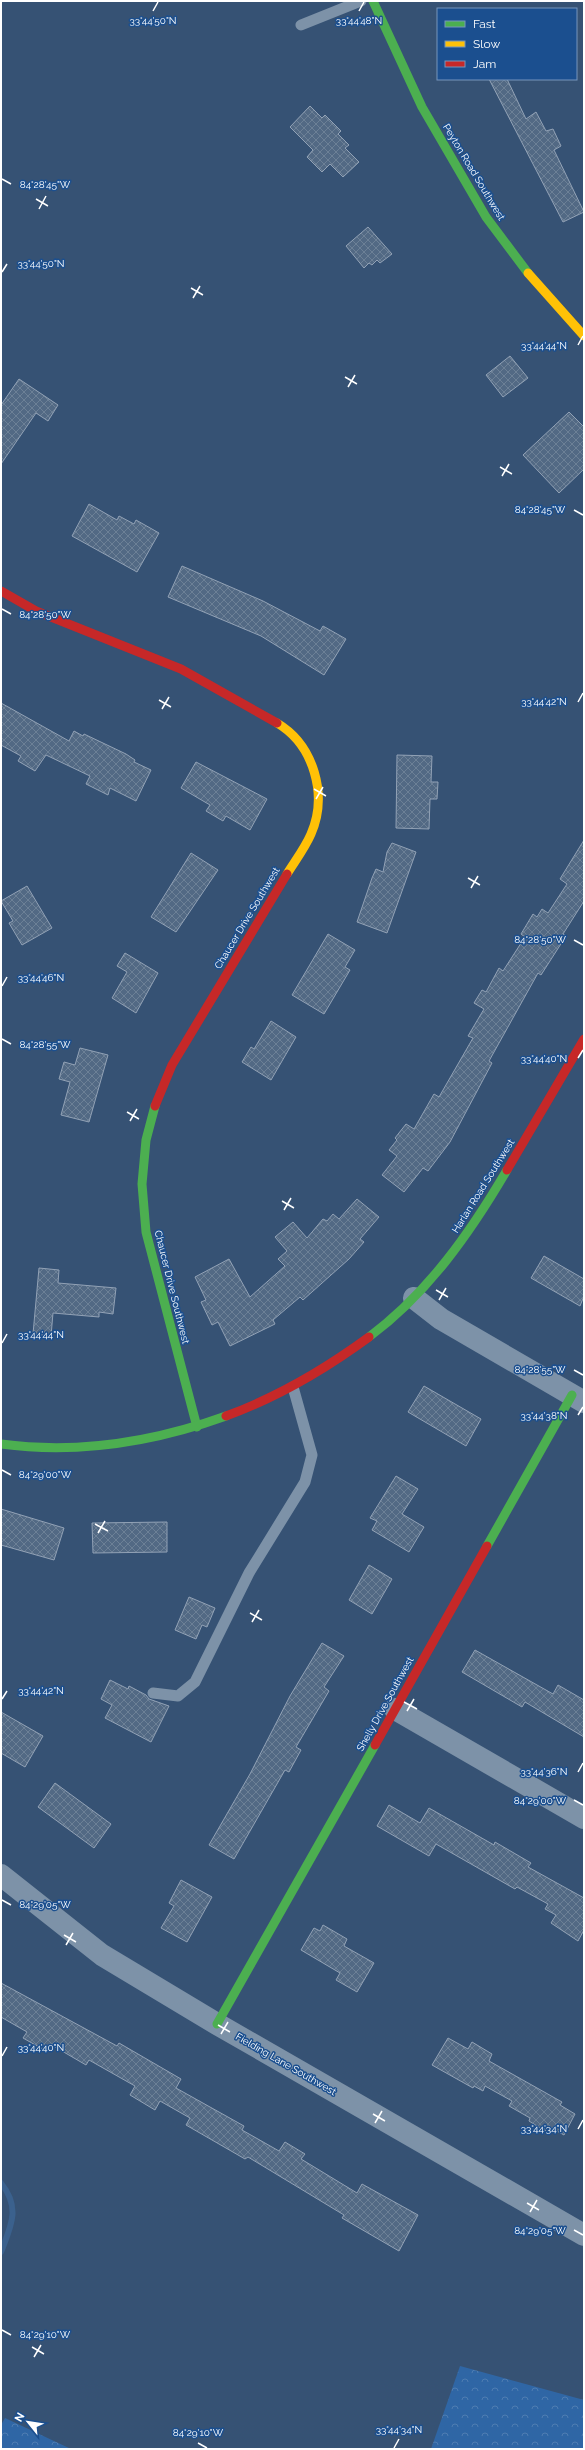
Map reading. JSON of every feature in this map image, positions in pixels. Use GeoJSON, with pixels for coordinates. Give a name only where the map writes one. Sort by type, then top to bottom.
{"type":"FeatureCollection","features":[{"type":"Feature","properties":{"kind":"street","name":"Peyton Road Southwest"},"geometry":{"type":"LineString","coordinates":[[373,1],[422,107],[486,217],[533,280],[584,336]]}},
{"type":"Feature","properties":{"kind":"street","name":"Chaucer Drive Southwest"},"geometry":{"type":"LineString","coordinates":[[1,591],[36,611],[181,669],[214,686],[288,730],[303,747],[313,767],[319,801],[311,834],[172,1065],[156,1102],[146,1140],[142,1184],[146,1232],[197,1427]]}},
{"type":"Feature","properties":{"kind":"street","name":"Harlan Road Southwest"},"geometry":{"type":"LineString","coordinates":[[1,1444],[71,1448],[132,1442],[197,1427],[257,1405],[293,1387],[312,1377],[363,1343],[414,1298],[450,1257],[485,1207],[584,1039]]}},
{"type":"Feature","properties":{"kind":"street"},"geometry":{"type":"LineString","coordinates":[[414,1298],[441,1319],[580,1398]]}},
{"type":"Feature","properties":{"kind":"street","name":"Shelly Drive Southwest"},"geometry":{"type":"LineString","coordinates":[[217,2024],[395,1709],[580,1398]]}},
{"type":"Feature","properties":{"kind":"street"},"geometry":{"type":"LineString","coordinates":[[395,1709],[584,1818]]}},
{"type":"Feature","properties":{"kind":"street","name":"Fielding Lane Southwest"},"geometry":{"type":"LineString","coordinates":[[1,1875],[102,1955],[217,2024],[584,2235]]}},
{"type":"Feature","properties":{"kind":"lane"},"geometry":{"type":"LineString","coordinates":[[301,25],[361,1]]}},
{"type":"Feature","properties":{"kind":"lane"},"geometry":{"type":"LineString","coordinates":[[153,1693],[178,1696],[195,1682],[249,1573],[305,1482],[312,1455],[293,1387]]}},
{"type":"Feature","properties":{"kind":"green space"},"geometry":{"type":"Polygon","coordinates":[[[460,2366],[584,2400],[584,2449],[431,2449],[460,2366]]]}},
{"type":"Feature","properties":{"kind":"green space"},"geometry":{"type":"Polygon","coordinates":[[[5,2418],[71,2449],[1,2449],[1,2425],[5,2418]]]}},
{"type":"Feature","properties":{"kind":"building"},"geometry":{"type":"Polygon","coordinates":[[[490,80],[507,80],[526,119],[536,112],[546,131],[553,129],[561,146],[554,150],[584,212],[563,222],[490,80]]]}},
{"type":"Feature","properties":{"kind":"building"},"geometry":{"type":"Polygon","coordinates":[[[310,106],[322,118],[325,115],[341,131],[338,134],[349,145],[345,148],[359,162],[343,177],[330,164],[322,172],[307,157],[313,150],[290,127],[310,106]]]}},
{"type":"Feature","properties":{"kind":"building"},"geometry":{"type":"Polygon","coordinates":[[[368,227],[392,254],[380,263],[377,260],[372,265],[369,263],[364,268],[346,246],[368,227]]]}},
{"type":"Feature","properties":{"kind":"building"},"geometry":{"type":"Polygon","coordinates":[[[510,356],[528,378],[503,397],[486,375],[510,356]]]}},
{"type":"Feature","properties":{"kind":"building"},"geometry":{"type":"Polygon","coordinates":[[[19,379],[58,405],[48,421],[36,413],[1,464],[1,405],[19,379]]]}},
{"type":"Feature","properties":{"kind":"building"},"geometry":{"type":"Polygon","coordinates":[[[569,412],[584,427],[584,469],[559,493],[523,455],[569,412]]]}},
{"type":"Feature","properties":{"kind":"building"},"geometry":{"type":"Polygon","coordinates":[[[89,504],[117,520],[119,516],[134,524],[136,520],[159,533],[137,572],[72,536],[89,504]]]}},
{"type":"Feature","properties":{"kind":"building"},"geometry":{"type":"Polygon","coordinates":[[[182,566],[263,601],[320,631],[323,626],[346,639],[324,675],[261,636],[168,597],[182,566]]]}},
{"type":"Feature","properties":{"kind":"building"},"geometry":{"type":"Polygon","coordinates":[[[1,703],[69,741],[74,731],[83,736],[84,734],[126,754],[135,760],[134,762],[151,770],[136,801],[110,788],[108,795],[86,784],[90,776],[46,755],[35,771],[18,761],[21,756],[1,745],[1,703]]]}},
{"type":"Feature","properties":{"kind":"building"},"geometry":{"type":"Polygon","coordinates":[[[397,755],[432,756],[431,782],[438,782],[437,799],[430,799],[429,829],[396,828],[397,755]]]}},
{"type":"Feature","properties":{"kind":"building"},"geometry":{"type":"Polygon","coordinates":[[[196,762],[267,799],[250,830],[226,816],[223,821],[206,811],[210,805],[181,788],[196,762]]]}},
{"type":"Feature","properties":{"kind":"building"},"geometry":{"type":"Polygon","coordinates":[[[584,840],[584,901],[563,934],[566,936],[541,975],[538,973],[489,1061],[492,1063],[450,1142],[428,1171],[423,1168],[404,1192],[382,1175],[397,1156],[389,1150],[397,1140],[395,1138],[406,1124],[414,1129],[434,1094],[439,1097],[473,1038],[468,1036],[484,1009],[474,1003],[482,990],[486,992],[499,968],[503,971],[525,937],[521,934],[533,914],[537,917],[542,909],[548,913],[567,884],[560,879],[584,840]]]}},
{"type":"Feature","properties":{"kind":"building"},"geometry":{"type":"Polygon","coordinates":[[[392,843],[416,852],[387,933],[357,922],[372,878],[376,869],[383,872],[387,852],[392,843]]]}},
{"type":"Feature","properties":{"kind":"building"},"geometry":{"type":"Polygon","coordinates":[[[191,853],[218,870],[176,932],[151,917],[191,853]]]}},
{"type":"Feature","properties":{"kind":"building"},"geometry":{"type":"Polygon","coordinates":[[[27,886],[52,928],[22,945],[9,923],[13,921],[1,901],[27,886]]]}},
{"type":"Feature","properties":{"kind":"building"},"geometry":{"type":"Polygon","coordinates":[[[328,934],[355,950],[345,967],[350,970],[324,1014],[292,995],[328,934]]]}},
{"type":"Feature","properties":{"kind":"building"},"geometry":{"type":"Polygon","coordinates":[[[125,953],[158,973],[136,1013],[112,998],[127,972],[117,966],[125,953]]]}},
{"type":"Feature","properties":{"kind":"building"},"geometry":{"type":"Polygon","coordinates":[[[271,1021],[296,1037],[271,1080],[242,1062],[251,1047],[254,1049],[271,1021]]]}},
{"type":"Feature","properties":{"kind":"building"},"geometry":{"type":"Polygon","coordinates":[[[80,1048],[108,1055],[89,1122],[61,1115],[70,1082],[59,1079],[64,1062],[75,1065],[80,1048]]]}},
{"type":"Feature","properties":{"kind":"building"},"geometry":{"type":"Polygon","coordinates":[[[357,1199],[379,1217],[360,1239],[364,1242],[349,1259],[303,1300],[300,1297],[273,1320],[275,1324],[230,1346],[218,1322],[212,1325],[201,1302],[206,1300],[195,1277],[229,1259],[250,1297],[285,1266],[278,1259],[287,1251],[275,1237],[293,1222],[307,1238],[323,1219],[327,1221],[333,1214],[339,1219],[357,1199]]]}},
{"type":"Feature","properties":{"kind":"building"},"geometry":{"type":"Polygon","coordinates":[[[544,1256],[584,1279],[584,1296],[580,1306],[531,1278],[544,1256]]]}},
{"type":"Feature","properties":{"kind":"building"},"geometry":{"type":"Polygon","coordinates":[[[39,1268],[59,1270],[58,1283],[116,1288],[113,1314],[99,1312],[99,1317],[53,1313],[51,1336],[33,1334],[39,1268]]]}},
{"type":"Feature","properties":{"kind":"building"},"geometry":{"type":"Polygon","coordinates":[[[424,1386],[481,1419],[466,1446],[408,1412],[424,1386]]]}},
{"type":"Feature","properties":{"kind":"building"},"geometry":{"type":"Polygon","coordinates":[[[396,1476],[418,1489],[402,1514],[424,1527],[409,1552],[372,1530],[377,1521],[370,1518],[396,1476]]]}},
{"type":"Feature","properties":{"kind":"building"},"geometry":{"type":"Polygon","coordinates":[[[1,1509],[64,1528],[54,1560],[1,1545],[1,1509]]]}},
{"type":"Feature","properties":{"kind":"building"},"geometry":{"type":"Polygon","coordinates":[[[167,1522],[167,1552],[93,1553],[92,1523],[167,1522]]]}},
{"type":"Feature","properties":{"kind":"building"},"geometry":{"type":"Polygon","coordinates":[[[369,1565],[392,1579],[372,1614],[349,1600],[369,1565]]]}},
{"type":"Feature","properties":{"kind":"building"},"geometry":{"type":"Polygon","coordinates":[[[189,1597],[215,1608],[207,1627],[202,1625],[196,1639],[175,1630],[189,1597]]]}},
{"type":"Feature","properties":{"kind":"building"},"geometry":{"type":"Polygon","coordinates":[[[322,1643],[344,1656],[324,1687],[329,1691],[296,1747],[301,1750],[289,1772],[285,1770],[234,1859],[209,1845],[250,1774],[290,1696],[322,1643]]]}},
{"type":"Feature","properties":{"kind":"building"},"geometry":{"type":"Polygon","coordinates":[[[475,1650],[553,1694],[558,1685],[584,1700],[584,1737],[525,1702],[522,1707],[462,1672],[475,1650]]]}},
{"type":"Feature","properties":{"kind":"building"},"geometry":{"type":"Polygon","coordinates":[[[110,1680],[128,1689],[129,1686],[146,1695],[149,1699],[169,1706],[151,1742],[105,1718],[112,1705],[101,1699],[110,1680]]]}},
{"type":"Feature","properties":{"kind":"building"},"geometry":{"type":"Polygon","coordinates":[[[1,1712],[43,1736],[25,1767],[1,1753],[1,1712]]]}},
{"type":"Feature","properties":{"kind":"building"},"geometry":{"type":"Polygon","coordinates":[[[55,1783],[111,1824],[94,1848],[38,1807],[55,1783]]]}},
{"type":"Feature","properties":{"kind":"building"},"geometry":{"type":"Polygon","coordinates":[[[389,1805],[420,1823],[429,1808],[494,1845],[495,1842],[531,1863],[528,1867],[584,1898],[584,1930],[578,1941],[551,1923],[556,1915],[545,1909],[548,1904],[517,1887],[515,1889],[436,1844],[429,1856],[377,1826],[389,1805]]]}},
{"type":"Feature","properties":{"kind":"building"},"geometry":{"type":"Polygon","coordinates":[[[181,1880],[212,1897],[187,1942],[161,1928],[174,1906],[169,1903],[181,1880]]]}},
{"type":"Feature","properties":{"kind":"building"},"geometry":{"type":"Polygon","coordinates":[[[323,1925],[347,1939],[344,1946],[374,1963],[357,1992],[336,1980],[340,1973],[301,1950],[314,1928],[320,1931],[323,1925]]]}},
{"type":"Feature","properties":{"kind":"building"},"geometry":{"type":"Polygon","coordinates":[[[1,1983],[117,2046],[119,2043],[181,2079],[176,2088],[244,2126],[242,2130],[279,2151],[285,2142],[305,2154],[301,2159],[357,2193],[362,2184],[418,2215],[399,2251],[342,2218],[344,2215],[248,2157],[245,2159],[186,2125],[190,2118],[160,2101],[155,2110],[130,2095],[135,2086],[89,2060],[86,2065],[50,2044],[46,2051],[23,2038],[27,2032],[1,2017],[1,1983]]]}},
{"type":"Feature","properties":{"kind":"building"},"geometry":{"type":"Polygon","coordinates":[[[448,2038],[468,2049],[472,2042],[492,2054],[489,2061],[562,2102],[560,2105],[575,2114],[564,2135],[548,2126],[545,2131],[529,2121],[530,2118],[509,2106],[512,2101],[485,2086],[483,2091],[474,2086],[473,2088],[432,2065],[448,2038]]]}},
{"type":"Feature","properties":{"kind":"waterway"},"geometry":{"type":"LineString","coordinates":[[1,2183],[11,2201],[12,2209],[11,2225],[1,2252]]}},
{"type":"Feature","properties":{"kind":"traffic: fast"},"geometry":{"type":"LineString","coordinates":[[373,1],[422,107],[486,217],[528,273]]}},
{"type":"Feature","properties":{"kind":"traffic: fast"},"geometry":{"type":"LineString","coordinates":[[155,1106],[146,1140],[142,1184],[146,1232],[197,1427]]}},
{"type":"Feature","properties":{"kind":"traffic: fast"},"geometry":{"type":"LineString","coordinates":[[369,1337],[410,1301],[446,1261],[463,1239],[507,1170]]}},
{"type":"Feature","properties":{"kind":"traffic: fast"},"geometry":{"type":"LineString","coordinates":[[487,1546],[572,1395]]}},
{"type":"Feature","properties":{"kind":"traffic: fast"},"geometry":{"type":"LineString","coordinates":[[1,1444],[58,1448],[115,1444],[171,1433],[226,1416]]}},
{"type":"Feature","properties":{"kind":"traffic: fast"},"geometry":{"type":"LineString","coordinates":[[217,2024],[375,1745]]}},
{"type":"Feature","properties":{"kind":"traffic: slow"},"geometry":{"type":"LineString","coordinates":[[528,273],[584,336]]}},
{"type":"Feature","properties":{"kind":"traffic: slow"},"geometry":{"type":"LineString","coordinates":[[277,723],[290,732],[300,744],[308,758],[314,772],[318,803],[316,819],[311,834],[287,874]]}},
{"type":"Feature","properties":{"kind":"traffic: jam"},"geometry":{"type":"LineString","coordinates":[[1,591],[36,611],[181,669],[277,723]]}},
{"type":"Feature","properties":{"kind":"traffic: jam"},"geometry":{"type":"LineString","coordinates":[[155,1106],[172,1065],[287,874]]}},
{"type":"Feature","properties":{"kind":"traffic: jam"},"geometry":{"type":"LineString","coordinates":[[507,1170],[584,1039]]}},
{"type":"Feature","properties":{"kind":"traffic: jam"},"geometry":{"type":"LineString","coordinates":[[226,1416],[245,1409],[300,1382],[335,1361],[369,1337]]}},
{"type":"Feature","properties":{"kind":"traffic: jam"},"geometry":{"type":"LineString","coordinates":[[375,1745],[487,1546]]}}]}
